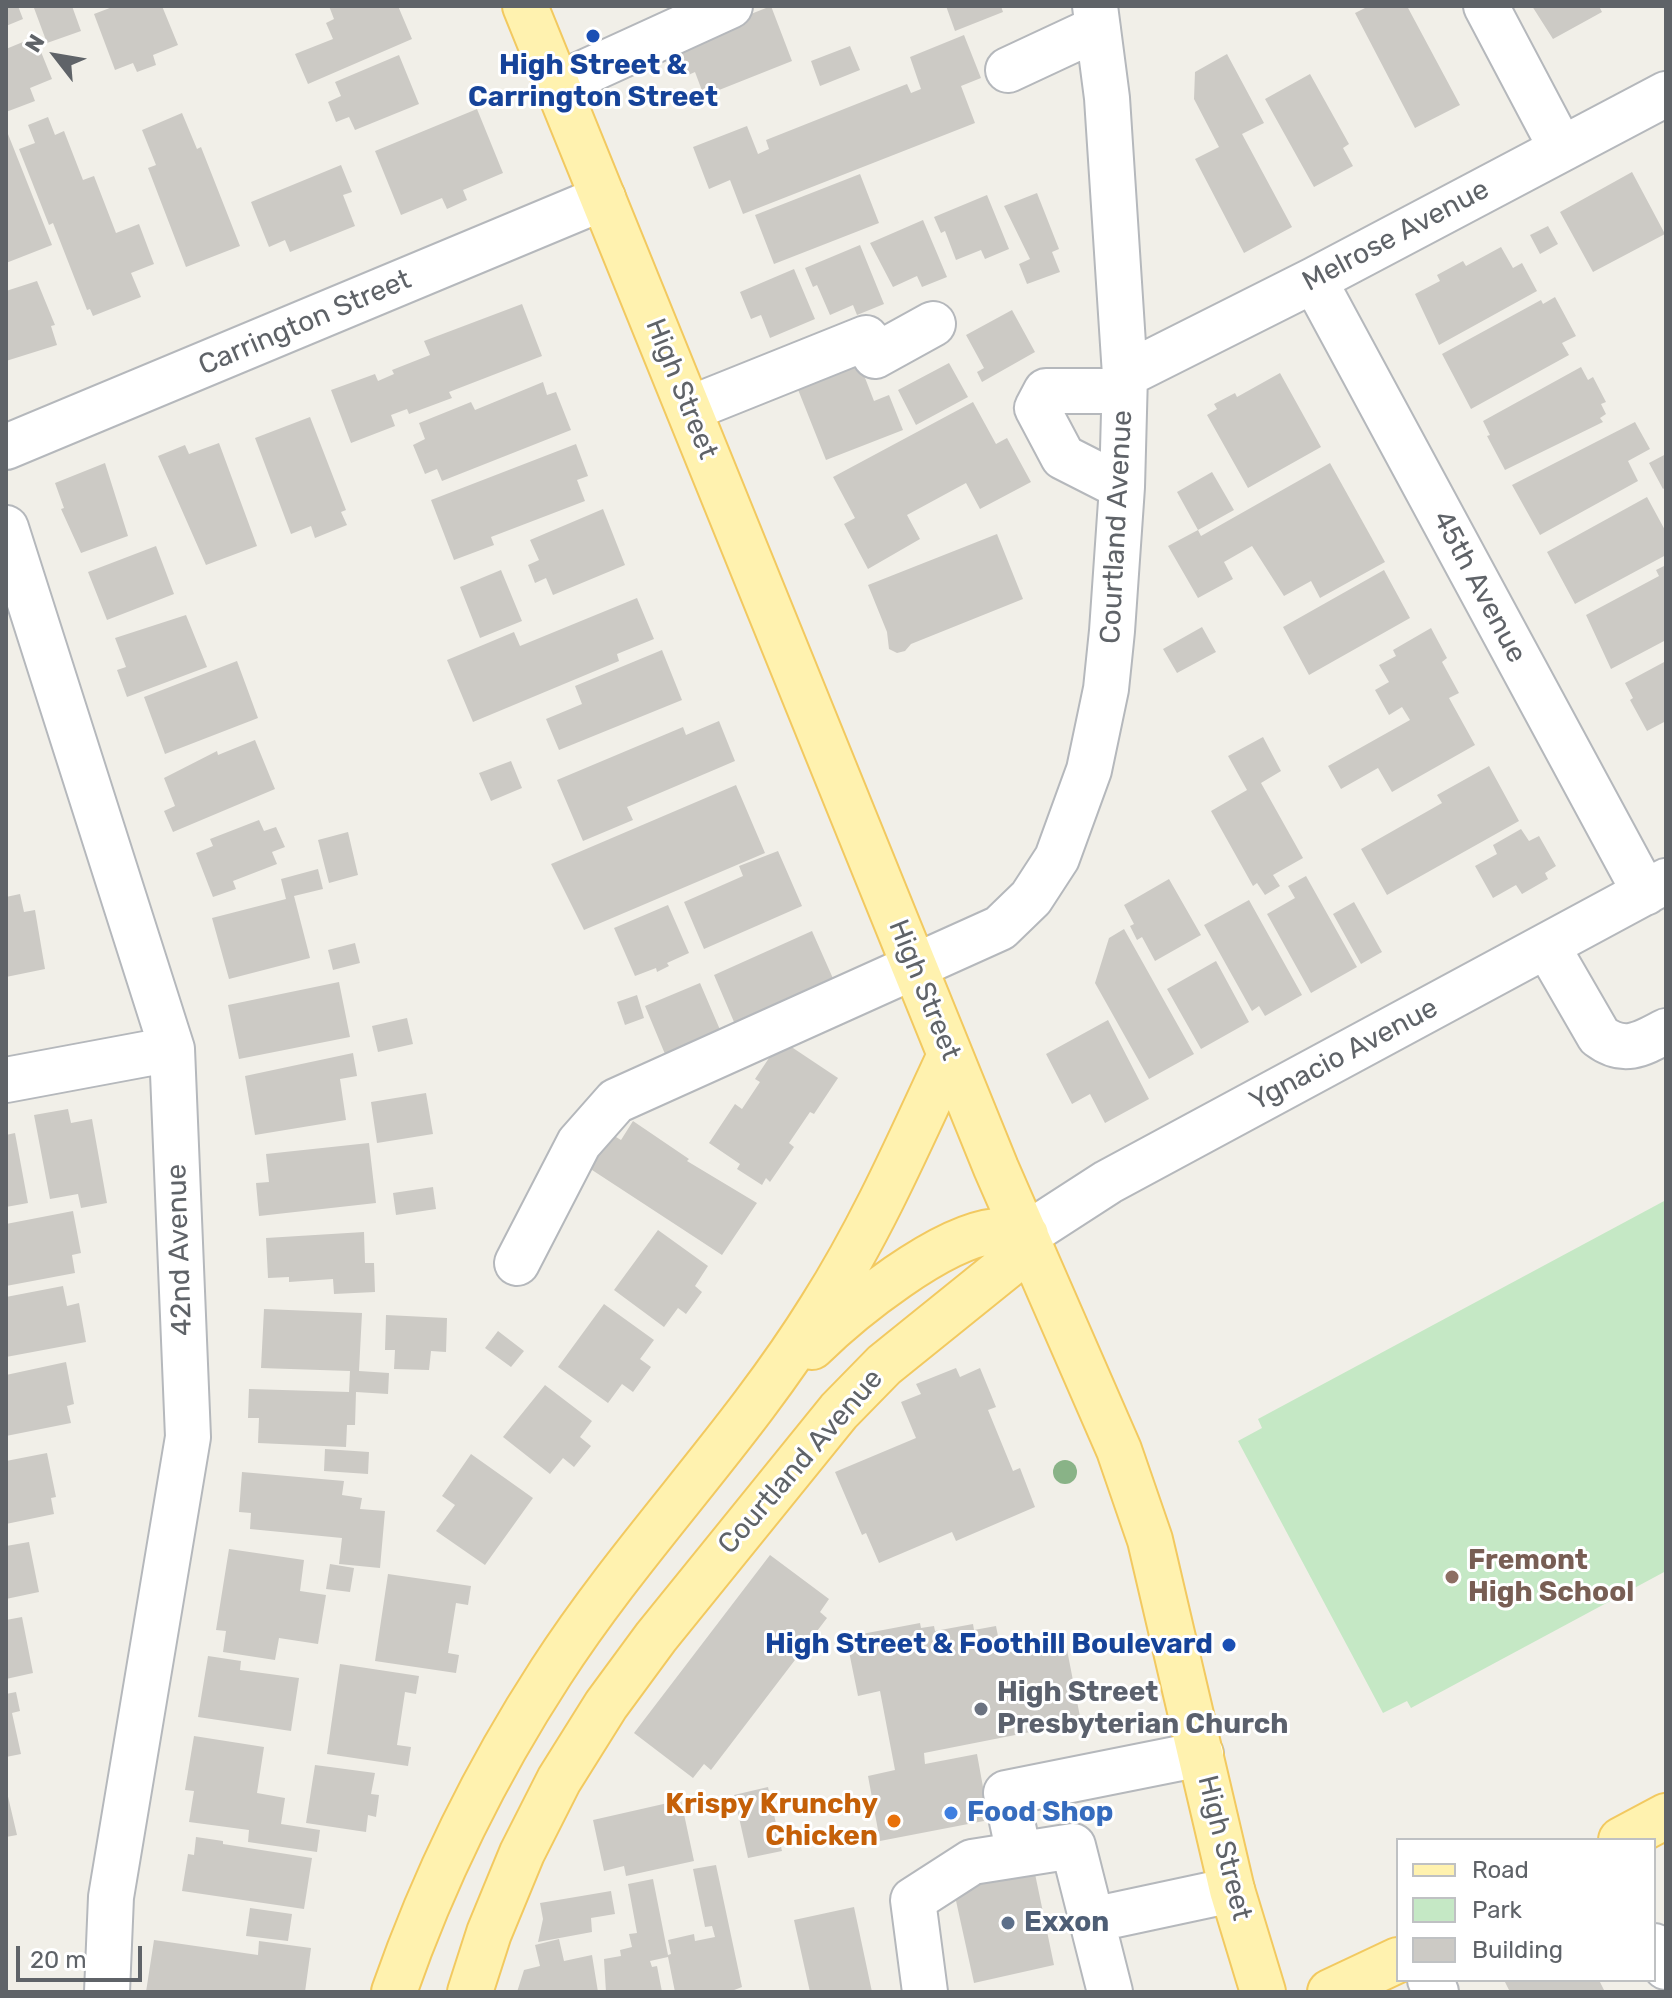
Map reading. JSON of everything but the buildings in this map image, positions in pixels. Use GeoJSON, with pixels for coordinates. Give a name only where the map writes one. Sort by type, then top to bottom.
{"type":"FeatureCollection","features":[{"type":"Feature","properties":{"kind":"main road","name":"High Street"},"geometry":{"type":"LineString","coordinates":[[525,6],[950,1055],[1119,1450],[1150,1540],[1232,1890],[1263,1992]]}},
{"type":"Feature","properties":{"kind":"main road"},"geometry":{"type":"LineString","coordinates":[[394,1992],[461,1831],[543,1685],[607,1595],[739,1425],[814,1319],[849,1261],[950,1055]]}},
{"type":"Feature","properties":{"kind":"main road"},"geometry":{"type":"LineString","coordinates":[[739,1425],[790,1368],[842,1318],[904,1274],[961,1241],[996,1230],[1026,1235]]}},
{"type":"Feature","properties":{"kind":"main road","name":"Courtland Avenue"},"geometry":{"type":"LineString","coordinates":[[470,1992],[489,1933],[534,1829],[559,1780],[639,1659],[839,1411],[884,1365],[1008,1265],[1026,1235]]}},
{"type":"Feature","properties":{"kind":"main road"},"geometry":{"type":"LineString","coordinates":[[1625,1838],[1666,1816]]}},
{"type":"Feature","properties":{"kind":"main road"},"geometry":{"type":"LineString","coordinates":[[1330,1992],[1396,1961]]}},
{"type":"Feature","properties":{"kind":"street"},"geometry":{"type":"LineString","coordinates":[[557,85],[730,6]]}},
{"type":"Feature","properties":{"kind":"street"},"geometry":{"type":"LineString","coordinates":[[1486,6],[1561,148]]}},
{"type":"Feature","properties":{"kind":"street"},"geometry":{"type":"LineString","coordinates":[[1008,70],[1096,17]]}},
{"type":"Feature","properties":{"kind":"street","name":"Courtland Avenue"},"geometry":{"type":"LineString","coordinates":[[517,1263],[579,1143],[616,1101],[915,969],[1000,928],[1031,898],[1057,858],[1089,770],[1106,689],[1122,487],[1125,383],[1107,98],[1096,17]]}},
{"type":"Feature","properties":{"kind":"street","name":"Melrose Avenue"},"geometry":{"type":"LineString","coordinates":[[1125,383],[1666,94]]}},
{"type":"Feature","properties":{"kind":"street","name":"Carrington Street"},"geometry":{"type":"LineString","coordinates":[[6,447],[603,198]]}},
{"type":"Feature","properties":{"kind":"street","name":"45th Avenue"},"geometry":{"type":"LineString","coordinates":[[1314,280],[1655,887]]}},
{"type":"Feature","properties":{"kind":"street"},"geometry":{"type":"LineString","coordinates":[[689,409],[866,338],[875,356],[933,324]]}},
{"type":"Feature","properties":{"kind":"street"},"geometry":{"type":"LineString","coordinates":[[1122,487],[1063,457],[1037,408],[1046,391],[1125,383]]}},
{"type":"Feature","properties":{"kind":"street","name":"42nd Avenue"},"geometry":{"type":"LineString","coordinates":[[6,528],[172,1049],[188,1437],[111,1897],[107,1992]]}},
{"type":"Feature","properties":{"kind":"street","name":"Ygnacio Avenue"},"geometry":{"type":"LineString","coordinates":[[1026,1235],[1108,1182],[1655,887]]}},
{"type":"Feature","properties":{"kind":"street"},"geometry":{"type":"LineString","coordinates":[[1547,946],[1599,1036],[1608,1043],[1636,1047],[1666,1031]]}},
{"type":"Feature","properties":{"kind":"street"},"geometry":{"type":"LineString","coordinates":[[6,1080],[172,1049]]}},
{"type":"Feature","properties":{"kind":"street"},"geometry":{"type":"LineString","coordinates":[[1019,1854],[1006,1793],[1201,1754]]}},
{"type":"Feature","properties":{"kind":"street"},"geometry":{"type":"LineString","coordinates":[[925,1992],[913,1900],[972,1862],[1073,1846],[1110,1992]]}},
{"type":"Feature","properties":{"kind":"street"},"geometry":{"type":"LineString","coordinates":[[1092,1920],[1232,1890]]}},
{"type":"Feature","properties":{"kind":"street"},"geometry":{"type":"LineString","coordinates":[[1656,1948],[1666,1967]]}},
{"type":"Feature","properties":{"kind":"green space"},"geometry":{"type":"Polygon","coordinates":[[[1666,1200],[1666,1571],[1411,1708],[1407,1701],[1383,1713],[1238,1441],[1262,1428],[1258,1419],[1666,1200]]]}},
{"type":"Feature","properties":{"kind":"place","name":"High Street & Carrington Street"},"geometry":{"type":"Point","coordinates":[593,36]}},
{"type":"Feature","properties":{"kind":"place","name":"Fremont High School"},"geometry":{"type":"Point","coordinates":[1452,1577]}},
{"type":"Feature","properties":{"kind":"place","name":"High Street & Foothill Boulevard"},"geometry":{"type":"Point","coordinates":[1229,1645]}},
{"type":"Feature","properties":{"kind":"place","name":"High Street Presbyterian Church"},"geometry":{"type":"Point","coordinates":[981,1709]}},
{"type":"Feature","properties":{"kind":"place","name":"Food Shop"},"geometry":{"type":"Point","coordinates":[951,1813]}},
{"type":"Feature","properties":{"kind":"place","name":"Krispy Krunchy Chicken"},"geometry":{"type":"Point","coordinates":[894,1821]}},
{"type":"Feature","properties":{"kind":"place","name":"Exxon"},"geometry":{"type":"Point","coordinates":[1008,1923]}}]}
